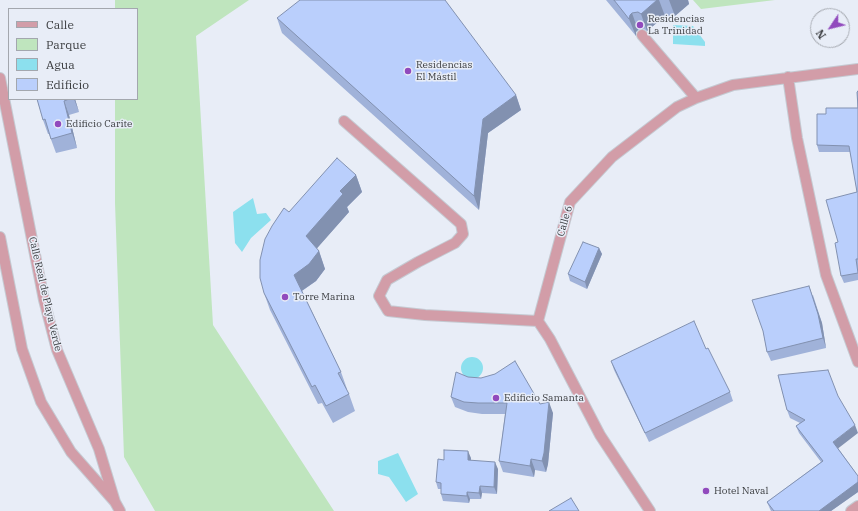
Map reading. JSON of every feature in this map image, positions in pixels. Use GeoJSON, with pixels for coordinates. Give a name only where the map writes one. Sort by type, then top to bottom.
{"type":"FeatureCollection","features":[{"type":"Feature","properties":{"kind":"street"},"geometry":{"type":"LineString","coordinates":[[642,35],[696,98]]}},
{"type":"Feature","properties":{"kind":"street","name":"Calle 6"},"geometry":{"type":"LineString","coordinates":[[538,321],[570,202],[612,157],[677,107],[696,98],[733,85],[858,69]]}},
{"type":"Feature","properties":{"kind":"street"},"geometry":{"type":"LineString","coordinates":[[788,77],[797,138],[826,275],[858,362]]}},
{"type":"Feature","properties":{"kind":"street","name":"Calle Real de Playa Verde"},"geometry":{"type":"LineString","coordinates":[[0,78],[44,300],[57,350],[99,449],[118,507]]}},
{"type":"Feature","properties":{"kind":"street"},"geometry":{"type":"LineString","coordinates":[[344,121],[461,224],[464,234],[455,243],[387,280],[379,296],[388,311],[425,315],[538,321],[550,339],[600,435],[650,511]]}},
{"type":"Feature","properties":{"kind":"street","name":"Calle Real de Playa Verde"},"geometry":{"type":"LineString","coordinates":[[0,237],[22,349],[41,402],[71,452],[118,507]]}},
{"type":"Feature","properties":{"kind":"street"},"geometry":{"type":"LineString","coordinates":[[852,511],[858,506]]}},
{"type":"Feature","properties":{"kind":"green space"},"geometry":{"type":"Polygon","coordinates":[[[115,0],[249,0],[196,36],[213,325],[334,511],[155,511],[124,457],[115,203],[115,100],[138,100],[138,8],[115,8],[115,0]]]}},
{"type":"Feature","properties":{"kind":"green space"},"geometry":{"type":"Polygon","coordinates":[[[693,0],[775,0],[701,9],[693,0]]]}},
{"type":"Feature","properties":{"kind":"water"},"geometry":{"type":"Polygon","coordinates":[[[673,25],[693,26],[705,42],[705,46],[673,44],[673,25]]]}},
{"type":"Feature","properties":{"kind":"water"},"geometry":{"type":"Polygon","coordinates":[[[253,198],[257,214],[266,213],[271,220],[251,238],[242,252],[235,243],[233,212],[253,198]]]}},
{"type":"Feature","properties":{"kind":"water"},"geometry":{"type":"Polygon","coordinates":[[[472,357],[480,360],[483,368],[480,376],[472,379],[464,376],[461,368],[464,360],[472,357]]]}},
{"type":"Feature","properties":{"kind":"water"},"geometry":{"type":"Polygon","coordinates":[[[398,453],[418,494],[406,502],[389,477],[378,474],[378,461],[398,453]]]}},
{"type":"Feature","properties":{"kind":"building","name":"Residencias El Mástil"},"geometry":{"type":"Polygon","coordinates":[[[300,0],[445,0],[516,95],[483,119],[474,196],[277,18],[300,0]]]}},
{"type":"Feature","properties":{"kind":"building"},"geometry":{"type":"Polygon","coordinates":[[[614,0],[657,0],[641,14],[638,12],[632,13],[629,19],[614,0]]]}},
{"type":"Feature","properties":{"kind":"building"},"geometry":{"type":"Polygon","coordinates":[[[37,100],[66,100],[64,101],[72,133],[51,139],[45,119],[43,120],[37,100]]]}},
{"type":"Feature","properties":{"kind":"building"},"geometry":{"type":"Polygon","coordinates":[[[826,108],[858,108],[858,259],[856,259],[858,273],[841,276],[835,243],[838,242],[826,200],[857,192],[849,146],[817,145],[817,114],[826,114],[826,108]]]}},
{"type":"Feature","properties":{"kind":"building","name":"Torre Marina"},"geometry":{"type":"Polygon","coordinates":[[[337,158],[356,175],[340,191],[343,194],[306,236],[319,251],[309,264],[294,275],[341,372],[338,373],[349,394],[326,406],[315,385],[312,387],[264,293],[260,278],[260,260],[265,239],[284,208],[289,212],[337,158]]]}},
{"type":"Feature","properties":{"kind":"building"},"geometry":{"type":"Polygon","coordinates":[[[583,242],[599,248],[585,282],[568,274],[583,242]]]}},
{"type":"Feature","properties":{"kind":"building"},"geometry":{"type":"Polygon","coordinates":[[[809,286],[818,314],[823,338],[767,352],[763,331],[752,300],[809,286]]]}},
{"type":"Feature","properties":{"kind":"building"},"geometry":{"type":"Polygon","coordinates":[[[694,321],[706,349],[708,348],[730,392],[645,433],[611,361],[694,321]]]}},
{"type":"Feature","properties":{"kind":"building"},"geometry":{"type":"Polygon","coordinates":[[[515,361],[540,404],[549,402],[542,461],[531,459],[530,466],[499,461],[507,403],[464,402],[451,397],[456,372],[468,377],[481,378],[495,374],[515,361]]]}},
{"type":"Feature","properties":{"kind":"building"},"geometry":{"type":"Polygon","coordinates":[[[828,370],[838,396],[855,425],[833,442],[858,476],[858,482],[819,511],[774,511],[767,502],[823,461],[796,426],[805,420],[787,410],[778,375],[828,370]]]}},
{"type":"Feature","properties":{"kind":"building"},"geometry":{"type":"Polygon","coordinates":[[[444,450],[468,451],[468,460],[495,462],[494,487],[480,486],[479,493],[467,492],[467,496],[441,494],[441,483],[436,482],[438,459],[444,460],[444,450]]]}},
{"type":"Feature","properties":{"kind":"building"},"geometry":{"type":"Polygon","coordinates":[[[571,498],[579,511],[549,511],[571,498]]]}},
{"type":"Feature","properties":{"kind":"place","name":"Residencias La Trinidad"},"geometry":{"type":"Point","coordinates":[640,25]}},
{"type":"Feature","properties":{"kind":"place","name":"Residencias El Mástil"},"geometry":{"type":"Point","coordinates":[408,71]}},
{"type":"Feature","properties":{"kind":"place","name":"Edificio Carite"},"geometry":{"type":"Point","coordinates":[58,124]}},
{"type":"Feature","properties":{"kind":"place","name":"Torre Marina"},"geometry":{"type":"Point","coordinates":[285,297]}},
{"type":"Feature","properties":{"kind":"place","name":"Edificio Samanta"},"geometry":{"type":"Point","coordinates":[496,398]}},
{"type":"Feature","properties":{"kind":"place","name":"Hotel Naval"},"geometry":{"type":"Point","coordinates":[706,491]}}]}
